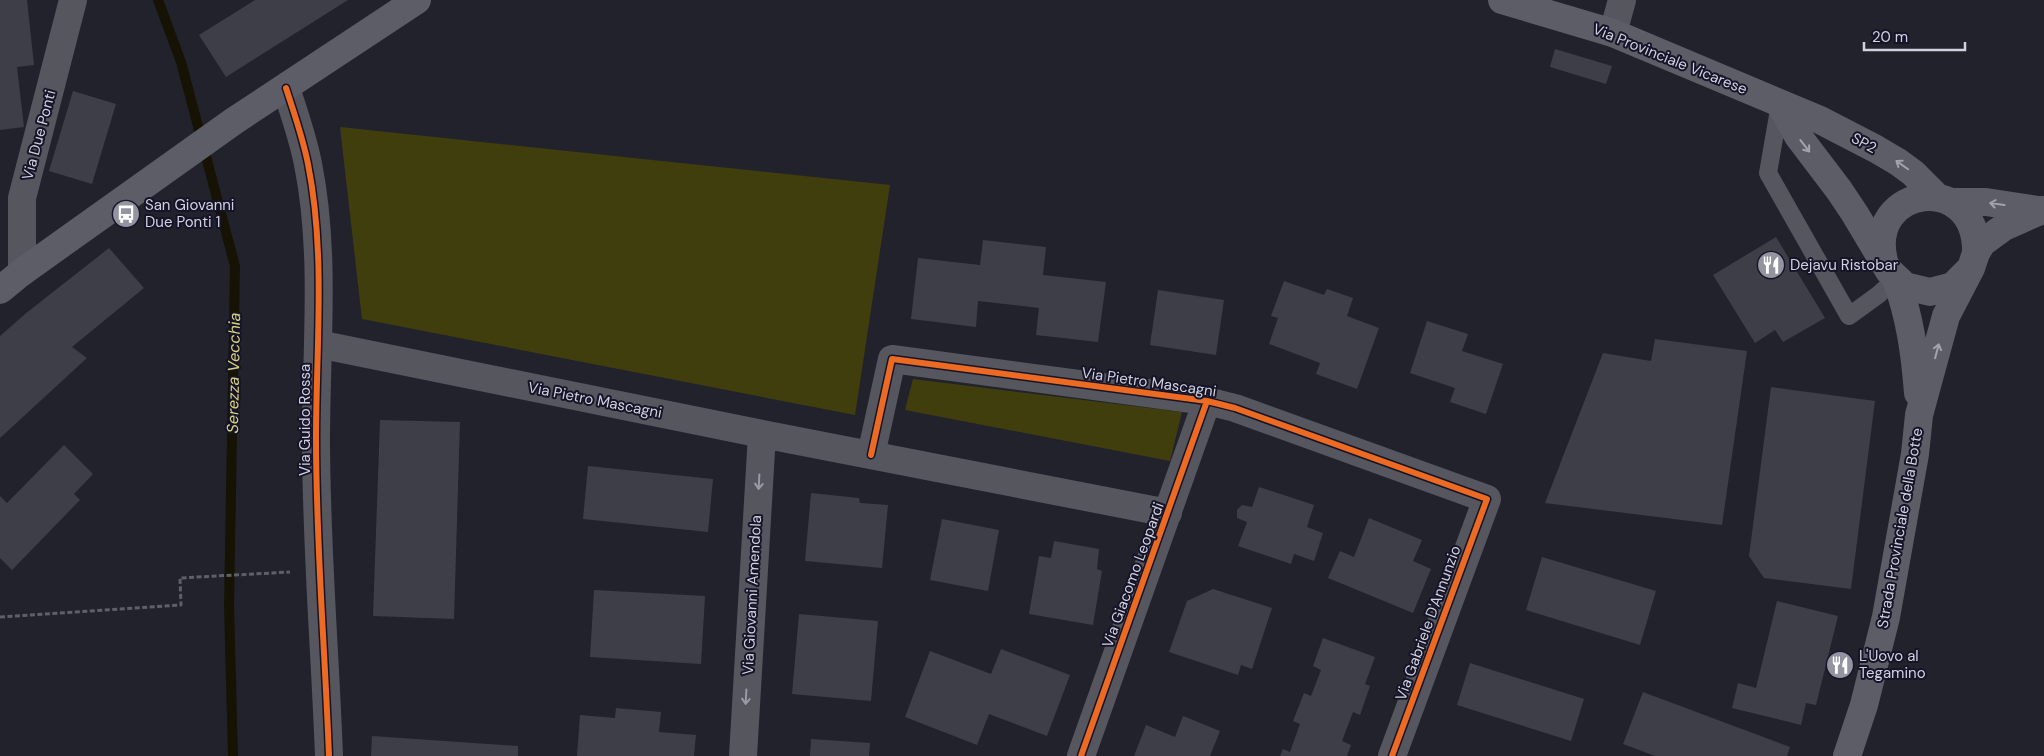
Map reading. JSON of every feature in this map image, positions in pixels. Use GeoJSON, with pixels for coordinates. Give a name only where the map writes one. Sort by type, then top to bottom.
{"type":"FeatureCollection","features":[{"type":"Feature","properties":{"kind":"main road"},"geometry":{"type":"LineString","coordinates":[[0,290],[22,272],[234,121],[417,0]]}},
{"type":"Feature","properties":{"kind":"main road","name":"Via Provinciale Vicarese"},"geometry":{"type":"LineString","coordinates":[[1502,0],[1613,33],[1780,104]]}},
{"type":"Feature","properties":{"kind":"main road"},"geometry":{"type":"LineString","coordinates":[[1780,104],[1798,136],[1839,190],[1890,271],[1905,286],[1930,292],[1953,286],[1973,261],[1982,243],[2004,227],[2043,211]]}},
{"type":"Feature","properties":{"kind":"main road","name":"SP2"},"geometry":{"type":"LineString","coordinates":[[1780,104],[1820,120],[1876,149],[1913,173],[1945,200]]}},
{"type":"Feature","properties":{"kind":"main road"},"geometry":{"type":"LineString","coordinates":[[1890,271],[1881,248],[1882,234],[1888,220],[1897,209],[1910,201],[1924,197],[1986,202],[2043,211]]}},
{"type":"Feature","properties":{"kind":"main road"},"geometry":{"type":"LineString","coordinates":[[1945,200],[1963,211],[1972,224],[1976,239],[1973,261]]}},
{"type":"Feature","properties":{"kind":"main road","name":"Strada Provinciale della Botte"},"geometry":{"type":"LineString","coordinates":[[1847,756],[1864,704],[1886,617],[1915,454],[1919,415],[1946,316],[1973,261]]}},
{"type":"Feature","properties":{"kind":"main road","name":"Strada Provinciale della Botte"},"geometry":{"type":"LineString","coordinates":[[1890,271],[1904,302],[1914,345],[1919,415]]}},
{"type":"Feature","properties":{"kind":"street","name":"Via Due Ponti"},"geometry":{"type":"LineString","coordinates":[[22,272],[22,198],[74,0]]}},
{"type":"Feature","properties":{"kind":"street"},"geometry":{"type":"LineString","coordinates":[[1613,33],[1622,0]]}},
{"type":"Feature","properties":{"kind":"street","name":"Via Guido Rossa"},"geometry":{"type":"LineString","coordinates":[[286,88],[299,126],[308,165],[317,242],[318,344],[316,440],[329,756]]}},
{"type":"Feature","properties":{"kind":"street","name":"Via Pietro Mascagni"},"geometry":{"type":"LineString","coordinates":[[318,344],[762,434],[1168,513]]}},
{"type":"Feature","properties":{"kind":"street","name":"Via Pietro Mascagni"},"geometry":{"type":"LineString","coordinates":[[871,455],[892,359],[1207,401],[1235,408],[1487,499]]}},
{"type":"Feature","properties":{"kind":"street","name":"Via Giacomo Leopardi"},"geometry":{"type":"LineString","coordinates":[[1081,756],[1207,401]]}},
{"type":"Feature","properties":{"kind":"street","name":"Via Giovanni Amendola"},"geometry":{"type":"LineString","coordinates":[[743,756],[762,434]]}},
{"type":"Feature","properties":{"kind":"street","name":"Via Gabriele D'Annunzio"},"geometry":{"type":"LineString","coordinates":[[1392,756],[1487,499]]}},
{"type":"Feature","properties":{"kind":"lane"},"geometry":{"type":"LineString","coordinates":[[1780,104],[1768,173],[1849,316],[1878,295],[1890,271]]}},
{"type":"Feature","properties":{"kind":"path"},"geometry":{"type":"LineString","coordinates":[[0,617],[181,605],[180,578],[282,572]]}},
{"type":"Feature","properties":{"kind":"shaded area"},"geometry":{"type":"Polygon","coordinates":[[[340,127],[890,185],[855,415],[362,319],[340,127]]]}},
{"type":"Feature","properties":{"kind":"shaded area"},"geometry":{"type":"Polygon","coordinates":[[[913,379],[1182,412],[1170,461],[905,410],[913,379]]]}},
{"type":"Feature","properties":{"kind":"building"},"geometry":{"type":"Polygon","coordinates":[[[0,0],[27,0],[34,65],[17,67],[24,127],[0,130],[0,0]]]}},
{"type":"Feature","properties":{"kind":"building"},"geometry":{"type":"Polygon","coordinates":[[[255,0],[348,0],[226,77],[199,35],[255,0]]]}},
{"type":"Feature","properties":{"kind":"building"},"geometry":{"type":"Polygon","coordinates":[[[1555,49],[1612,66],[1606,84],[1550,67],[1555,49]]]}},
{"type":"Feature","properties":{"kind":"building"},"geometry":{"type":"Polygon","coordinates":[[[73,91],[116,104],[92,184],[49,171],[73,91]]]}},
{"type":"Feature","properties":{"kind":"building"},"geometry":{"type":"Polygon","coordinates":[[[1776,237],[1825,318],[1783,342],[1775,330],[1755,343],[1713,275],[1776,237]]]}},
{"type":"Feature","properties":{"kind":"building"},"geometry":{"type":"Polygon","coordinates":[[[983,240],[1046,247],[1043,275],[1106,282],[1098,342],[1036,335],[1039,308],[978,301],[976,327],[911,319],[918,258],[980,265],[983,240]]]}},
{"type":"Feature","properties":{"kind":"building"},"geometry":{"type":"Polygon","coordinates":[[[109,248],[144,288],[72,347],[87,358],[0,438],[0,336],[109,248]]]}},
{"type":"Feature","properties":{"kind":"building"},"geometry":{"type":"Polygon","coordinates":[[[1284,281],[1324,295],[1327,289],[1353,298],[1347,316],[1379,328],[1357,389],[1316,374],[1320,363],[1269,344],[1278,318],[1271,316],[1284,281]]]}},
{"type":"Feature","properties":{"kind":"building"},"geometry":{"type":"Polygon","coordinates":[[[1158,290],[1224,300],[1216,355],[1150,345],[1158,290]]]}},
{"type":"Feature","properties":{"kind":"building"},"geometry":{"type":"Polygon","coordinates":[[[1427,321],[1468,334],[1462,351],[1503,364],[1486,414],[1450,402],[1455,388],[1410,373],[1427,321]]]}},
{"type":"Feature","properties":{"kind":"building"},"geometry":{"type":"Polygon","coordinates":[[[1655,339],[1747,351],[1722,525],[1545,503],[1603,353],[1651,361],[1655,339]]]}},
{"type":"Feature","properties":{"kind":"building"},"geometry":{"type":"Polygon","coordinates":[[[1771,387],[1875,401],[1851,589],[1764,578],[1749,556],[1771,387]]]}},
{"type":"Feature","properties":{"kind":"building"},"geometry":{"type":"Polygon","coordinates":[[[380,420],[460,422],[454,619],[373,616],[380,420]]]}},
{"type":"Feature","properties":{"kind":"building"},"geometry":{"type":"Polygon","coordinates":[[[64,445],[93,474],[74,494],[80,500],[12,570],[0,558],[0,496],[7,503],[64,445]]]}},
{"type":"Feature","properties":{"kind":"building"},"geometry":{"type":"Polygon","coordinates":[[[588,466],[713,479],[708,532],[583,519],[588,466]]]}},
{"type":"Feature","properties":{"kind":"building"},"geometry":{"type":"Polygon","coordinates":[[[1259,487],[1314,505],[1307,527],[1323,533],[1314,561],[1294,554],[1291,564],[1238,546],[1247,522],[1237,518],[1237,510],[1242,505],[1252,507],[1259,487]]]}},
{"type":"Feature","properties":{"kind":"building"},"geometry":{"type":"Polygon","coordinates":[[[811,493],[859,498],[860,503],[888,505],[882,568],[805,561],[811,493]]]}},
{"type":"Feature","properties":{"kind":"building"},"geometry":{"type":"Polygon","coordinates":[[[1369,518],[1422,540],[1413,561],[1431,569],[1413,613],[1328,578],[1340,551],[1354,557],[1369,518]]]}},
{"type":"Feature","properties":{"kind":"building"},"geometry":{"type":"Polygon","coordinates":[[[942,519],[999,530],[988,591],[930,580],[942,519]]]}},
{"type":"Feature","properties":{"kind":"building"},"geometry":{"type":"Polygon","coordinates":[[[1054,541],[1099,549],[1097,569],[1102,571],[1093,625],[1029,614],[1039,556],[1051,558],[1054,541]]]}},
{"type":"Feature","properties":{"kind":"building"},"geometry":{"type":"Polygon","coordinates":[[[1542,557],[1656,591],[1640,645],[1526,610],[1542,557]]]}},
{"type":"Feature","properties":{"kind":"building"},"geometry":{"type":"Polygon","coordinates":[[[1213,589],[1272,608],[1252,669],[1241,665],[1238,675],[1169,652],[1187,601],[1213,589]]]}},
{"type":"Feature","properties":{"kind":"building"},"geometry":{"type":"Polygon","coordinates":[[[594,590],[705,596],[701,664],[590,657],[594,590]]]}},
{"type":"Feature","properties":{"kind":"building"},"geometry":{"type":"Polygon","coordinates":[[[1777,601],[1838,616],[1816,705],[1806,703],[1801,725],[1732,708],[1738,683],[1756,688],[1777,601]]]}},
{"type":"Feature","properties":{"kind":"building"},"geometry":{"type":"Polygon","coordinates":[[[799,614],[878,621],[871,701],[792,694],[799,614]]]}},
{"type":"Feature","properties":{"kind":"building"},"geometry":{"type":"Polygon","coordinates":[[[1323,638],[1375,657],[1365,684],[1370,686],[1360,715],[1353,712],[1342,741],[1351,745],[1347,756],[1280,756],[1283,749],[1290,752],[1300,724],[1293,721],[1304,693],[1311,696],[1321,670],[1313,666],[1323,638]]]}},
{"type":"Feature","properties":{"kind":"building"},"geometry":{"type":"Polygon","coordinates":[[[1001,649],[1070,675],[1047,736],[989,714],[977,745],[905,717],[930,651],[991,674],[1001,649]]]}},
{"type":"Feature","properties":{"kind":"building"},"geometry":{"type":"Polygon","coordinates":[[[1470,663],[1584,699],[1571,741],[1457,705],[1470,663]]]}},
{"type":"Feature","properties":{"kind":"building"},"geometry":{"type":"Polygon","coordinates":[[[1643,692],[1790,747],[1787,756],[1655,756],[1623,744],[1643,692]]]}},
{"type":"Feature","properties":{"kind":"building"},"geometry":{"type":"Polygon","coordinates":[[[616,708],[661,712],[659,732],[696,735],[694,756],[577,756],[580,715],[615,718],[616,708]]]}},
{"type":"Feature","properties":{"kind":"building"},"geometry":{"type":"Polygon","coordinates":[[[1183,716],[1220,731],[1210,756],[1134,756],[1146,725],[1175,737],[1183,716]]]}},
{"type":"Feature","properties":{"kind":"building"},"geometry":{"type":"Polygon","coordinates":[[[372,736],[518,746],[518,756],[371,756],[372,736]]]}},
{"type":"Feature","properties":{"kind":"building"},"geometry":{"type":"Polygon","coordinates":[[[811,739],[870,743],[869,756],[810,756],[811,739]]]}},
{"type":"Feature","properties":{"kind":"waterway","name":"Serezza Vecchia"},"geometry":{"type":"LineString","coordinates":[[158,0],[181,62],[235,266],[229,605],[233,756]]}},
{"type":"Feature","properties":{"kind":"cycle path"},"geometry":{"type":"LineString","coordinates":[[286,88],[306,154],[314,198],[317,232],[319,301],[316,479],[329,756]]}},
{"type":"Feature","properties":{"kind":"cycle path"},"geometry":{"type":"LineString","coordinates":[[871,455],[892,359],[1207,401],[1235,408],[1487,499],[1392,756]]}},
{"type":"Feature","properties":{"kind":"cycle path"},"geometry":{"type":"LineString","coordinates":[[1081,756],[1207,401]]}},
{"type":"Feature","properties":{"kind":"place","name":"San Giovanni Due Ponti 1"},"geometry":{"type":"Point","coordinates":[126,214]}},
{"type":"Feature","properties":{"kind":"place","name":"Dejavu Ristobar"},"geometry":{"type":"Point","coordinates":[1771,265]}},
{"type":"Feature","properties":{"kind":"place","name":"L'Uovo al Tegamino"},"geometry":{"type":"Point","coordinates":[1840,665]}}]}
